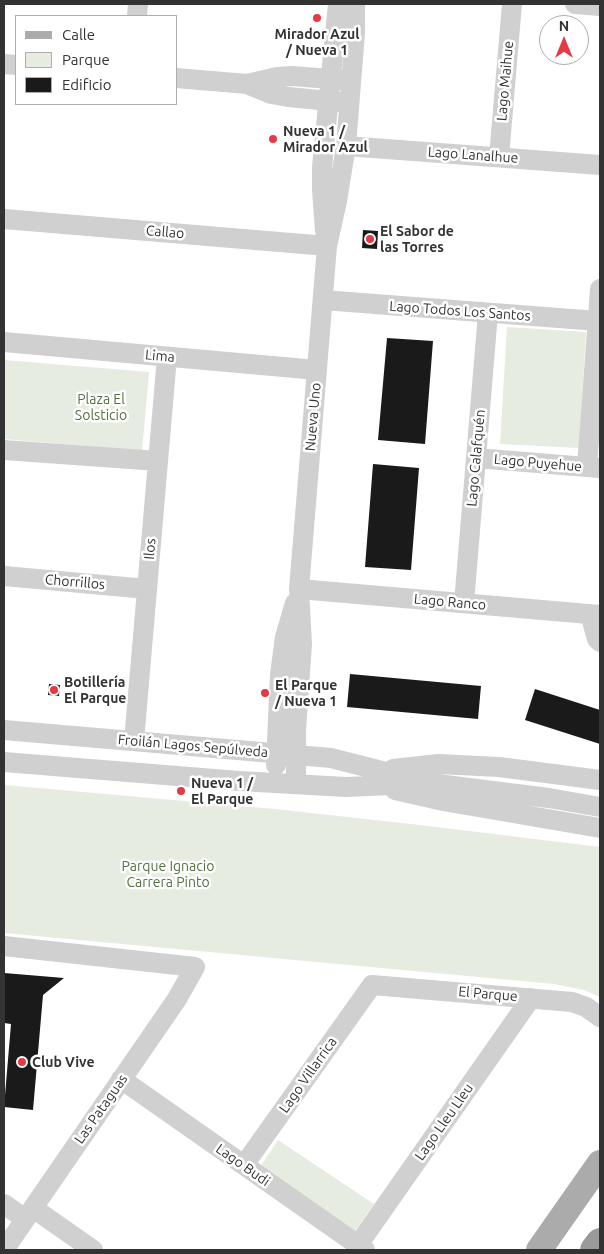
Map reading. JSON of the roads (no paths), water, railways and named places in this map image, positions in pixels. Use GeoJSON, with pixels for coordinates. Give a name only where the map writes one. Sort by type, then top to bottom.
{"type":"FeatureCollection","features":[{"type":"Feature","properties":{"kind":"highway"},"geometry":{"type":"LineString","coordinates":[[594,1250],[600,1242]]}},
{"type":"Feature","properties":{"kind":"main road"},"geometry":{"type":"LineString","coordinates":[[539,1250],[600,1162]]}},
{"type":"Feature","properties":{"kind":"street","name":"Nueva Uno"},"geometry":{"type":"LineString","coordinates":[[296,783],[302,644],[299,589],[327,246],[322,190],[328,101],[338,4]]}},
{"type":"Feature","properties":{"kind":"street","name":"Nueva Uno"},"geometry":{"type":"LineString","coordinates":[[327,246],[338,201],[346,146],[355,4]]}},
{"type":"Feature","properties":{"kind":"street","name":"Lago Maihue"},"geometry":{"type":"LineString","coordinates":[[499,157],[512,4]]}},
{"type":"Feature","properties":{"kind":"street"},"geometry":{"type":"LineString","coordinates":[[575,4],[600,6]]}},
{"type":"Feature","properties":{"kind":"street"},"geometry":{"type":"LineString","coordinates":[[247,84],[277,77],[351,80]]}},
{"type":"Feature","properties":{"kind":"street"},"geometry":{"type":"LineString","coordinates":[[178,78],[247,84],[271,94],[288,98],[349,103]]}},
{"type":"Feature","properties":{"kind":"street","name":"Lago Lanalhue"},"geometry":{"type":"LineString","coordinates":[[346,146],[600,165]]}},
{"type":"Feature","properties":{"kind":"street","name":"Callao"},"geometry":{"type":"LineString","coordinates":[[4,218],[327,246]]}},
{"type":"Feature","properties":{"kind":"street"},"geometry":{"type":"LineString","coordinates":[[593,468],[600,289]]}},
{"type":"Feature","properties":{"kind":"street","name":"Lago Todos Los Santos"},"geometry":{"type":"LineString","coordinates":[[323,300],[598,321]]}},
{"type":"Feature","properties":{"kind":"street","name":"Lago Calafquén"},"geometry":{"type":"LineString","coordinates":[[464,603],[488,313]]}},
{"type":"Feature","properties":{"kind":"street","name":"Lima"},"geometry":{"type":"LineString","coordinates":[[4,342],[317,370]]}},
{"type":"Feature","properties":{"kind":"street","name":"Ilos"},"geometry":{"type":"LineString","coordinates":[[134,741],[167,357]]}},
{"type":"Feature","properties":{"kind":"street"},"geometry":{"type":"LineString","coordinates":[[4,450],[158,461]]}},
{"type":"Feature","properties":{"kind":"street","name":"Lago Puyehue"},"geometry":{"type":"LineString","coordinates":[[476,458],[593,468]]}},
{"type":"Feature","properties":{"kind":"street","name":"Chorrillos"},"geometry":{"type":"LineString","coordinates":[[4,576],[147,588]]}},
{"type":"Feature","properties":{"kind":"street","name":"Nueva Uno"},"geometry":{"type":"LineString","coordinates":[[275,783],[277,707],[282,656],[290,618],[299,589]]}},
{"type":"Feature","properties":{"kind":"street","name":"Lago Ranco"},"geometry":{"type":"LineString","coordinates":[[299,589],[595,614]]}},
{"type":"Feature","properties":{"kind":"street"},"geometry":{"type":"LineString","coordinates":[[595,614],[597,639],[600,642]]}},
{"type":"Feature","properties":{"kind":"street"},"geometry":{"type":"LineString","coordinates":[[12,762],[14,731]]}},
{"type":"Feature","properties":{"kind":"street","name":"Froilán Lagos Sepúlveda"},"geometry":{"type":"LineString","coordinates":[[14,731],[332,758],[442,801],[600,828]]}},
{"type":"Feature","properties":{"kind":"street","name":"Froilán Lagos Sepúlveda"},"geometry":{"type":"LineString","coordinates":[[12,762],[346,787],[438,764],[499,767],[600,780]]}},
{"type":"Feature","properties":{"kind":"street","name":"Froilán Lagos Sepúlveda"},"geometry":{"type":"LineString","coordinates":[[381,778],[549,798],[600,807]]}},
{"type":"Feature","properties":{"kind":"street","name":"Las Pataguas"},"geometry":{"type":"LineString","coordinates":[[4,946],[195,967],[177,999],[4,1250]]}},
{"type":"Feature","properties":{"kind":"street","name":"El Parque"},"geometry":{"type":"LineString","coordinates":[[372,985],[572,1002],[586,1007],[600,1017]]}},
{"type":"Feature","properties":{"kind":"street","name":"Lago Villarrica"},"geometry":{"type":"LineString","coordinates":[[244,1165],[372,985]]}},
{"type":"Feature","properties":{"kind":"street","name":"Lago Lleu Lleu"},"geometry":{"type":"LineString","coordinates":[[361,1248],[531,998]]}},
{"type":"Feature","properties":{"kind":"street","name":"Lago Budi"},"geometry":{"type":"LineString","coordinates":[[121,1079],[361,1248]]}},
{"type":"Feature","properties":{"kind":"street"},"geometry":{"type":"LineString","coordinates":[[4,1204],[29,1213],[93,1250]]}},
{"type":"Feature","properties":{"kind":"place","name":"Mirador Azul / Nueva 1"},"geometry":{"type":"Point","coordinates":[317,18]}},
{"type":"Feature","properties":{"kind":"place","name":"Nueva 1 / Mirador Azul"},"geometry":{"type":"Point","coordinates":[273,139]}},
{"type":"Feature","properties":{"kind":"place","name":"El Sabor de las Torres"},"geometry":{"type":"Point","coordinates":[370,239]}},
{"type":"Feature","properties":{"kind":"place","name":"Botillería El Parque"},"geometry":{"type":"Point","coordinates":[54,690]}},
{"type":"Feature","properties":{"kind":"place","name":"El Parque / Nueva 1"},"geometry":{"type":"Point","coordinates":[265,693]}},
{"type":"Feature","properties":{"kind":"place","name":"Nueva 1 / El Parque"},"geometry":{"type":"Point","coordinates":[181,791]}},
{"type":"Feature","properties":{"kind":"place","name":"Club Vive"},"geometry":{"type":"Point","coordinates":[22,1062]}},
{"type":"Feature","properties":{"kind":"park label","name":"Plaza El Solsticio"},"geometry":{"type":"Point","coordinates":[101,408]}},
{"type":"Feature","properties":{"kind":"park label","name":"Parque Ignacio Carrera Pinto"},"geometry":{"type":"Point","coordinates":[168,874]}}]}
